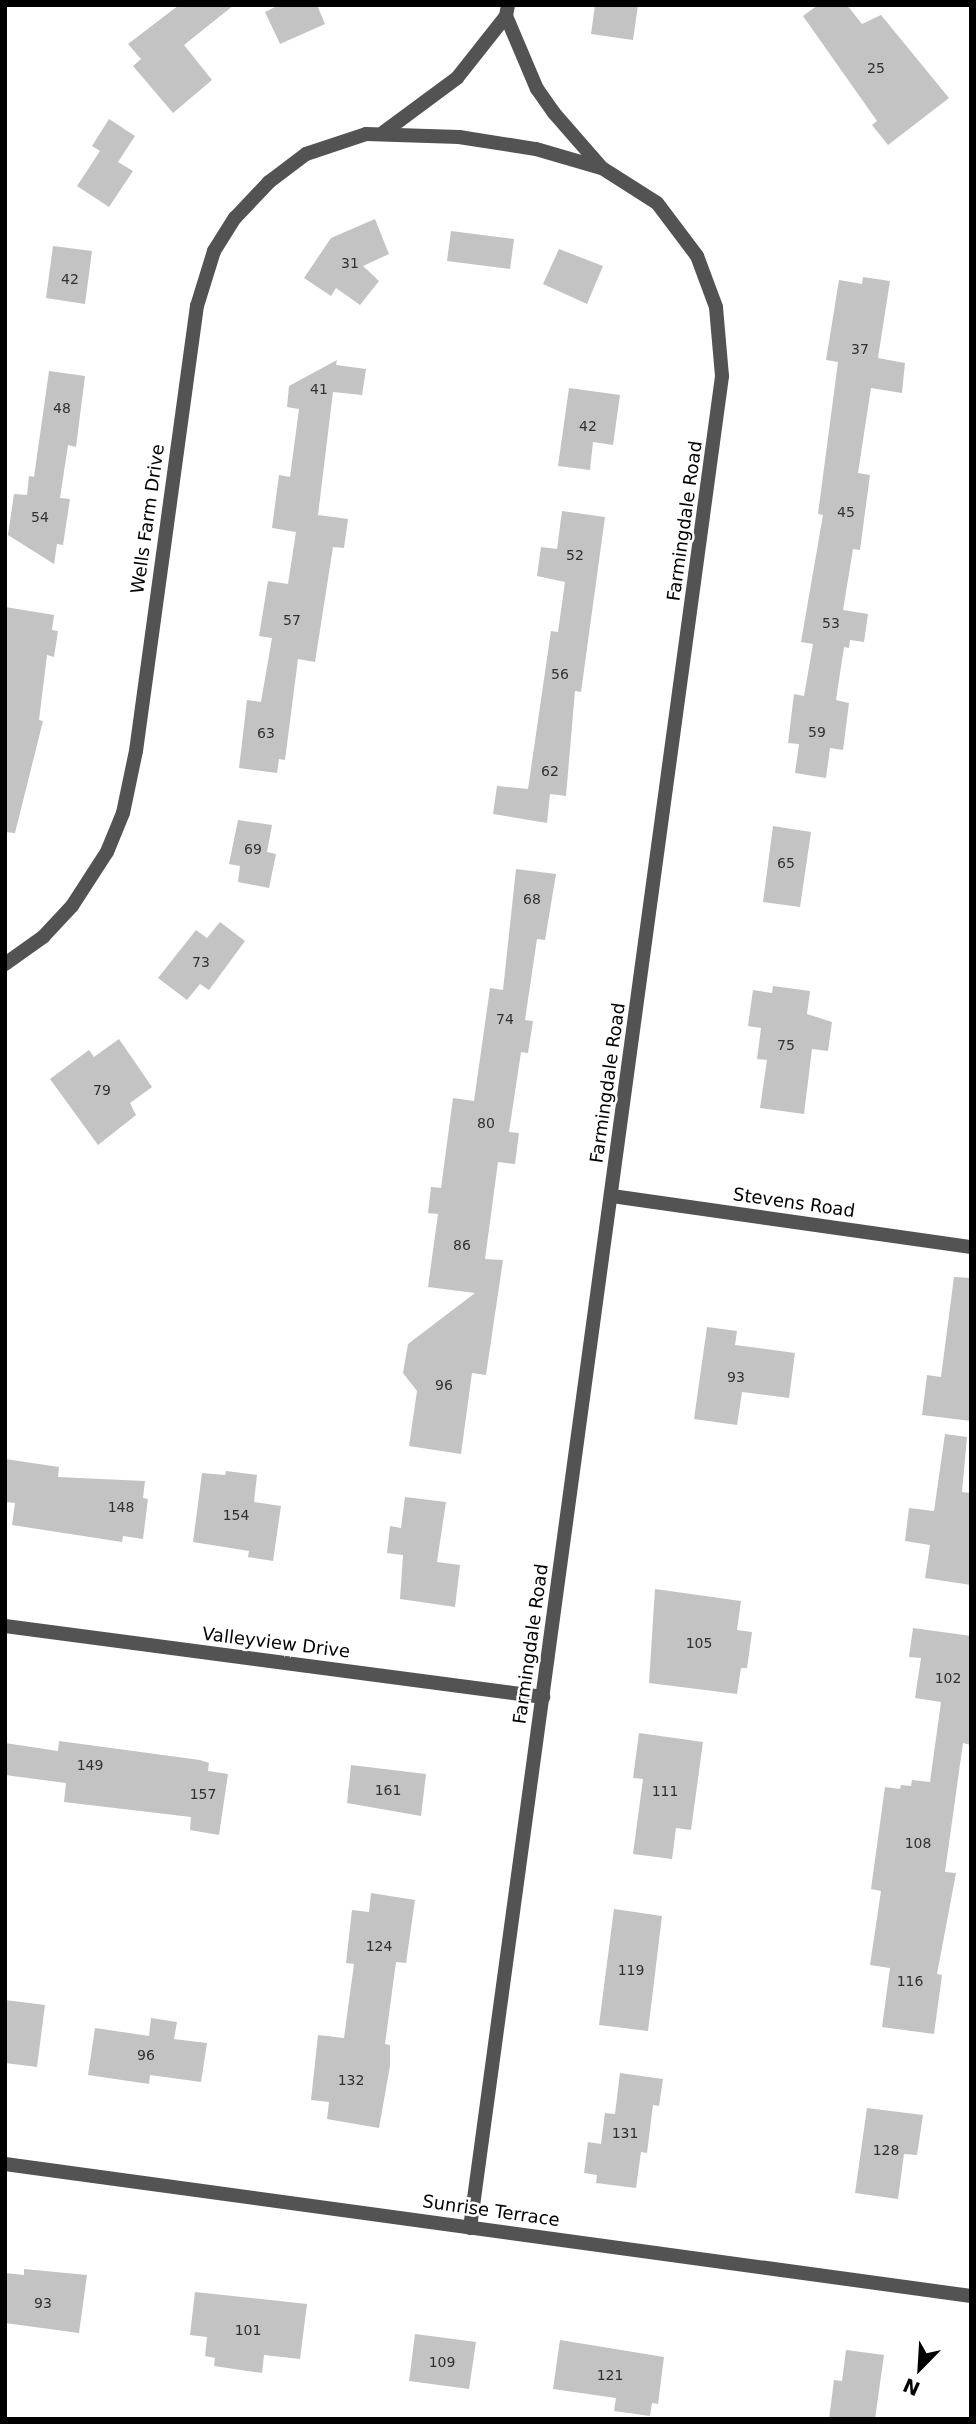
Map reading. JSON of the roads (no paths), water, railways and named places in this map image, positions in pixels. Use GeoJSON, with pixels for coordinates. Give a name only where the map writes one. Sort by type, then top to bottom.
{"type":"FeatureCollection","features":[{"type":"Feature","properties":{"kind":"street","name":"Wells Farm Drive"},"geometry":{"type":"LineString","coordinates":[[383,133],[457,78],[507,11]]}},
{"type":"Feature","properties":{"kind":"street","name":"Farmingdale Road"},"geometry":{"type":"LineString","coordinates":[[470,2228],[612,1196],[722,362],[716,307],[690,245],[657,203],[602,168],[537,89],[507,11]]}},
{"type":"Feature","properties":{"kind":"street","name":"Wells Farm Drive"},"geometry":{"type":"LineString","coordinates":[[5,964],[43,937],[72,906],[107,852],[122,813],[136,751],[195,318],[214,251],[243,208],[290,165],[330,142],[383,133],[486,141],[556,154],[602,168]]}},
{"type":"Feature","properties":{"kind":"street","name":"Stevens Road"},"geometry":{"type":"LineString","coordinates":[[612,1196],[971,1247]]}},
{"type":"Feature","properties":{"kind":"street","name":"Valleyview Drive"},"geometry":{"type":"LineString","coordinates":[[5,1626],[543,1697]]}},
{"type":"Feature","properties":{"kind":"street","name":"Sunrise Terrace"},"geometry":{"type":"LineString","coordinates":[[5,2164],[971,2296]]}}]}
